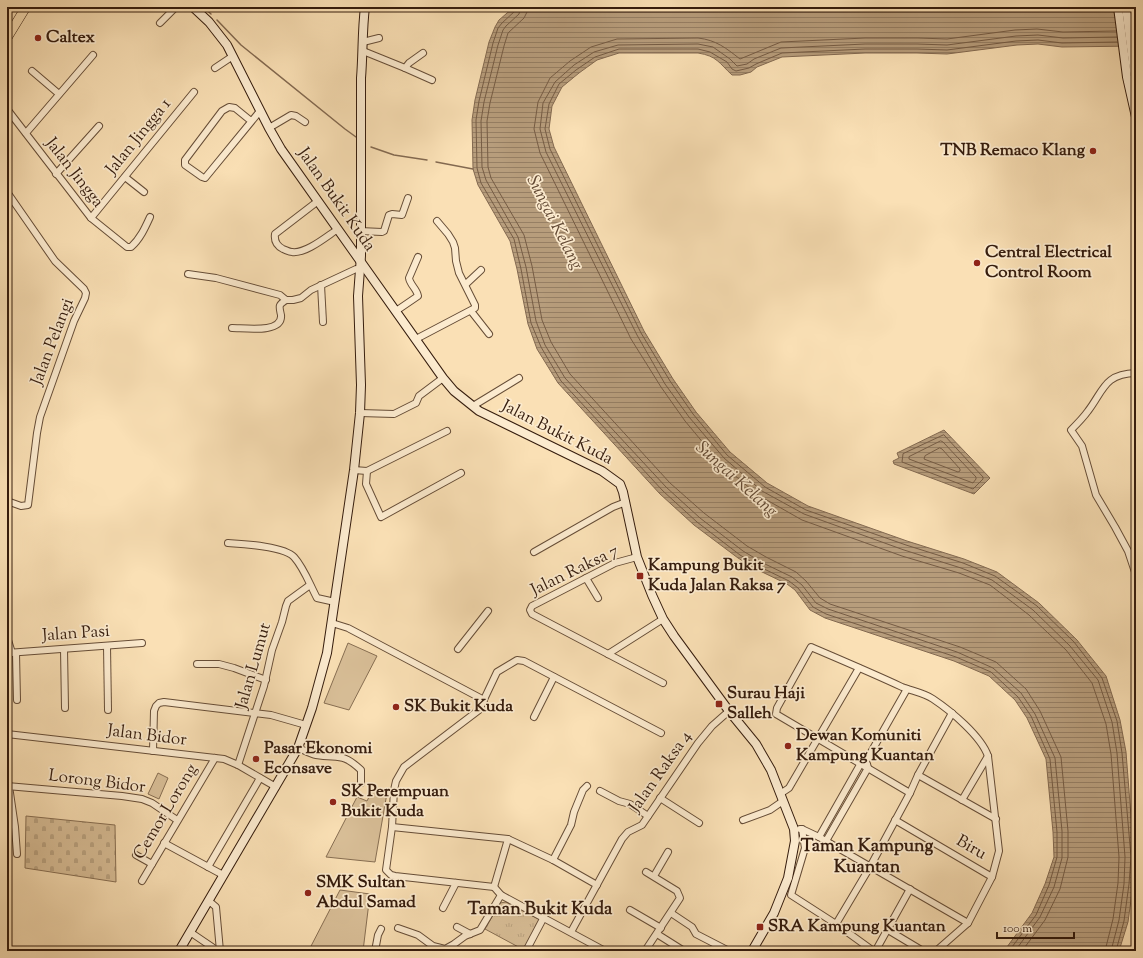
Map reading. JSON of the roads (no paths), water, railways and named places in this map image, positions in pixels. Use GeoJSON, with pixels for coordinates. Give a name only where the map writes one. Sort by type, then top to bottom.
{"type":"FeatureCollection","features":[{"type":"Feature","properties":{"kind":"main road"},"geometry":{"type":"LineString","coordinates":[[7,38],[26,7]]}},
{"type":"Feature","properties":{"kind":"street"},"geometry":{"type":"LineString","coordinates":[[160,23],[176,7]]}},
{"type":"Feature","properties":{"kind":"street","name":"Jalan Bukit Kuda"},"geometry":{"type":"LineString","coordinates":[[193,7],[223,38],[281,149],[443,378],[454,391],[480,411],[602,471],[620,484],[626,502],[638,557],[652,595],[663,618],[674,636],[729,712],[756,744],[798,829],[788,878],[774,913],[752,951]]}},
{"type":"Feature","properties":{"kind":"street"},"geometry":{"type":"LineString","coordinates":[[358,294],[360,232],[360,78],[365,7]]}},
{"type":"Feature","properties":{"kind":"street"},"geometry":{"type":"LineString","coordinates":[[1118,7],[1130,96],[1136,116]]}},
{"type":"Feature","properties":{"kind":"street"},"geometry":{"type":"LineString","coordinates":[[1126,7],[1136,87]]}},
{"type":"Feature","properties":{"kind":"street"},"geometry":{"type":"LineString","coordinates":[[363,46],[380,38]]}},
{"type":"Feature","properties":{"kind":"street"},"geometry":{"type":"LineString","coordinates":[[363,46],[432,80]]}},
{"type":"Feature","properties":{"kind":"street"},"geometry":{"type":"LineString","coordinates":[[405,68],[422,53]]}},
{"type":"Feature","properties":{"kind":"street"},"geometry":{"type":"LineString","coordinates":[[26,133],[93,55]]}},
{"type":"Feature","properties":{"kind":"street"},"geometry":{"type":"LineString","coordinates":[[215,68],[233,56]]}},
{"type":"Feature","properties":{"kind":"street"},"geometry":{"type":"LineString","coordinates":[[32,71],[59,94]]}},
{"type":"Feature","properties":{"kind":"street","name":"Jalan Jingga 1"},"geometry":{"type":"LineString","coordinates":[[90,218],[194,92]]}},
{"type":"Feature","properties":{"kind":"street"},"geometry":{"type":"LineString","coordinates":[[251,121],[235,108],[229,106],[222,111],[185,160],[185,165],[205,178],[260,111]]}},
{"type":"Feature","properties":{"kind":"street","name":"Jalan Jingga"},"geometry":{"type":"LineString","coordinates":[[7,109],[90,218],[127,247],[134,245],[150,217]]}},
{"type":"Feature","properties":{"kind":"street"},"geometry":{"type":"LineString","coordinates":[[269,128],[291,115],[296,116],[305,122]]}},
{"type":"Feature","properties":{"kind":"street"},"geometry":{"type":"LineString","coordinates":[[56,174],[99,126]]}},
{"type":"Feature","properties":{"kind":"street"},"geometry":{"type":"LineString","coordinates":[[125,177],[144,192]]}},
{"type":"Feature","properties":{"kind":"street","name":"Jalan Pelangi"},"geometry":{"type":"LineString","coordinates":[[7,192],[55,261],[84,289],[86,293],[74,321],[40,417],[28,506],[21,506],[7,501]]}},
{"type":"Feature","properties":{"kind":"street"},"geometry":{"type":"LineString","coordinates":[[360,232],[382,232],[389,215],[402,215],[408,198]]}},
{"type":"Feature","properties":{"kind":"street"},"geometry":{"type":"LineString","coordinates":[[318,201],[275,234],[276,243],[279,247],[292,252],[303,252],[338,229]]}},
{"type":"Feature","properties":{"kind":"street"},"geometry":{"type":"LineString","coordinates":[[416,339],[475,308],[466,284],[459,273],[453,242],[437,221]]}},
{"type":"Feature","properties":{"kind":"street"},"geometry":{"type":"LineString","coordinates":[[344,238],[351,243],[354,242],[360,232]]}},
{"type":"Feature","properties":{"kind":"street"},"geometry":{"type":"LineString","coordinates":[[396,311],[418,296],[418,292],[409,282],[408,278],[418,257]]}},
{"type":"Feature","properties":{"kind":"street"},"geometry":{"type":"LineString","coordinates":[[179,951],[298,748],[327,654],[354,470],[360,413],[358,294],[356,268],[359,258]]}},
{"type":"Feature","properties":{"kind":"street"},"geometry":{"type":"LineString","coordinates":[[232,328],[269,329],[275,326],[280,320],[280,303],[286,300],[301,298],[310,290],[356,268]]}},
{"type":"Feature","properties":{"kind":"street"},"geometry":{"type":"LineString","coordinates":[[466,284],[481,270]]}},
{"type":"Feature","properties":{"kind":"street"},"geometry":{"type":"LineString","coordinates":[[188,274],[216,278],[273,293],[280,295],[286,300]]}},
{"type":"Feature","properties":{"kind":"street"},"geometry":{"type":"LineString","coordinates":[[359,285],[364,275],[371,276]]}},
{"type":"Feature","properties":{"kind":"street"},"geometry":{"type":"LineString","coordinates":[[321,285],[323,322]]}},
{"type":"Feature","properties":{"kind":"street"},"geometry":{"type":"LineString","coordinates":[[471,311],[489,334]]}},
{"type":"Feature","properties":{"kind":"street"},"geometry":{"type":"LineString","coordinates":[[1136,373],[1125,373],[1108,382],[1088,410],[1071,430],[1082,446],[1096,495],[1128,551],[1136,575]]}},
{"type":"Feature","properties":{"kind":"street"},"geometry":{"type":"LineString","coordinates":[[360,413],[394,414],[416,403],[419,396],[443,378]]}},
{"type":"Feature","properties":{"kind":"street"},"geometry":{"type":"LineString","coordinates":[[473,406],[519,378]]}},
{"type":"Feature","properties":{"kind":"street"},"geometry":{"type":"LineString","coordinates":[[354,470],[367,471],[447,431]]}},
{"type":"Feature","properties":{"kind":"street"},"geometry":{"type":"LineString","coordinates":[[367,471],[366,484],[381,516],[460,473]]}},
{"type":"Feature","properties":{"kind":"street"},"geometry":{"type":"LineString","coordinates":[[534,552],[626,502]]}},
{"type":"Feature","properties":{"kind":"street"},"geometry":{"type":"LineString","coordinates":[[228,543],[253,545],[286,551],[295,558],[317,598],[334,602]]}},
{"type":"Feature","properties":{"kind":"street","name":"Jalan Raksa 7"},"geometry":{"type":"LineString","coordinates":[[608,654],[532,614],[530,610],[532,606],[615,563],[638,557]]}},
{"type":"Feature","properties":{"kind":"street"},"geometry":{"type":"LineString","coordinates":[[586,578],[598,598]]}},
{"type":"Feature","properties":{"kind":"street","name":"Jalan Lumut"},"geometry":{"type":"LineString","coordinates":[[238,765],[266,680],[272,650],[288,601],[310,585]]}},
{"type":"Feature","properties":{"kind":"street"},"geometry":{"type":"LineString","coordinates":[[458,649],[488,611]]}},
{"type":"Feature","properties":{"kind":"street"},"geometry":{"type":"LineString","coordinates":[[663,618],[608,654],[663,683]]}},
{"type":"Feature","properties":{"kind":"street"},"geometry":{"type":"LineString","coordinates":[[332,624],[348,628],[484,700]]}},
{"type":"Feature","properties":{"kind":"street"},"geometry":{"type":"LineString","coordinates":[[7,637],[12,653],[17,700]]}},
{"type":"Feature","properties":{"kind":"street","name":"Jalan Pasi"},"geometry":{"type":"LineString","coordinates":[[12,653],[142,643]]}},
{"type":"Feature","properties":{"kind":"street"},"geometry":{"type":"LineString","coordinates":[[107,646],[108,710]]}},
{"type":"Feature","properties":{"kind":"street"},"geometry":{"type":"LineString","coordinates":[[910,793],[868,768],[863,762],[818,739],[776,714],[776,708],[811,647],[907,689],[932,698],[952,713],[972,732],[985,748],[988,756],[999,850],[992,876],[968,923],[936,951]]}},
{"type":"Feature","properties":{"kind":"street"},"geometry":{"type":"LineString","coordinates":[[64,649],[66,708]]}},
{"type":"Feature","properties":{"kind":"street"},"geometry":{"type":"LineString","coordinates":[[605,951],[501,895],[494,887],[395,876],[388,872],[386,868],[392,827],[394,790],[396,781],[404,767],[479,710],[497,672],[516,660],[524,661],[661,733]]}},
{"type":"Feature","properties":{"kind":"street"},"geometry":{"type":"LineString","coordinates":[[197,664],[218,664],[234,668],[266,680]]}},
{"type":"Feature","properties":{"kind":"street"},"geometry":{"type":"LineString","coordinates":[[743,820],[770,810],[782,798],[859,668]]}},
{"type":"Feature","properties":{"kind":"street"},"geometry":{"type":"LineString","coordinates":[[534,717],[554,677]]}},
{"type":"Feature","properties":{"kind":"street"},"geometry":{"type":"LineString","coordinates":[[819,837],[907,689]]}},
{"type":"Feature","properties":{"kind":"street"},"geometry":{"type":"LineString","coordinates":[[153,751],[154,711],[159,702],[284,718],[306,726]]}},
{"type":"Feature","properties":{"kind":"street","name":"Jalan Raksa 4"},"geometry":{"type":"LineString","coordinates":[[571,932],[622,839],[628,832],[642,825],[698,743],[712,726],[729,712]]}},
{"type":"Feature","properties":{"kind":"street"},"geometry":{"type":"LineString","coordinates":[[836,924],[870,867],[952,713]]}},
{"type":"Feature","properties":{"kind":"street","name":"Jalan Bidor"},"geometry":{"type":"LineString","coordinates":[[7,734],[224,759],[238,765],[276,787]]}},
{"type":"Feature","properties":{"kind":"street"},"geometry":{"type":"LineString","coordinates":[[298,748],[316,755],[343,757],[354,763],[361,770],[361,783]]}},
{"type":"Feature","properties":{"kind":"street"},"geometry":{"type":"LineString","coordinates":[[962,800],[988,756]]}},
{"type":"Feature","properties":{"kind":"street","name":"Cemor Lorong"},"geometry":{"type":"LineString","coordinates":[[142,881],[215,758]]}},
{"type":"Feature","properties":{"kind":"street"},"geometry":{"type":"LineString","coordinates":[[826,841],[868,768]]}},
{"type":"Feature","properties":{"kind":"street"},"geometry":{"type":"LineString","coordinates":[[918,775],[996,819]]}},
{"type":"Feature","properties":{"kind":"street"},"geometry":{"type":"LineString","coordinates":[[208,867],[260,778]]}},
{"type":"Feature","properties":{"kind":"street"},"geometry":{"type":"LineString","coordinates":[[8,786],[15,827],[17,854]]}},
{"type":"Feature","properties":{"kind":"street","name":"Lorong Bidor"},"geometry":{"type":"LineString","coordinates":[[8,786],[142,799],[152,803],[177,820]]}},
{"type":"Feature","properties":{"kind":"street"},"geometry":{"type":"LineString","coordinates":[[553,860],[571,825],[574,812],[583,790],[588,786]]}},
{"type":"Feature","properties":{"kind":"street"},"geometry":{"type":"LineString","coordinates":[[600,791],[619,801],[630,804],[648,816]]}},
{"type":"Feature","properties":{"kind":"street"},"geometry":{"type":"LineString","coordinates":[[660,798],[698,822]]}},
{"type":"Feature","properties":{"kind":"street","name":"Biru"},"geometry":{"type":"LineString","coordinates":[[895,820],[992,876]]}},
{"type":"Feature","properties":{"kind":"street"},"geometry":{"type":"LineString","coordinates":[[392,827],[508,839],[553,860],[597,885]]}},
{"type":"Feature","properties":{"kind":"street"},"geometry":{"type":"LineString","coordinates":[[798,829],[819,837],[968,923]]}},
{"type":"Feature","properties":{"kind":"street"},"geometry":{"type":"LineString","coordinates":[[798,829],[805,848],[791,895],[836,924],[871,950],[874,950],[888,930],[910,890]]}},
{"type":"Feature","properties":{"kind":"street"},"geometry":{"type":"LineString","coordinates":[[494,887],[508,839]]}},
{"type":"Feature","properties":{"kind":"street"},"geometry":{"type":"LineString","coordinates":[[164,844],[223,876]]}},
{"type":"Feature","properties":{"kind":"street"},"geometry":{"type":"LineString","coordinates":[[654,876],[668,852]]}},
{"type":"Feature","properties":{"kind":"street"},"geometry":{"type":"LineString","coordinates":[[136,854],[152,864]]}},
{"type":"Feature","properties":{"kind":"street"},"geometry":{"type":"LineString","coordinates":[[645,951],[671,914],[679,900],[680,894],[646,872]]}},
{"type":"Feature","properties":{"kind":"street"},"geometry":{"type":"LineString","coordinates":[[443,908],[456,883]]}},
{"type":"Feature","properties":{"kind":"street"},"geometry":{"type":"LineString","coordinates":[[398,928],[418,935],[434,946],[445,949],[461,938],[480,930],[501,895]]}},
{"type":"Feature","properties":{"kind":"street"},"geometry":{"type":"LineString","coordinates":[[209,901],[216,907],[219,951]]}},
{"type":"Feature","properties":{"kind":"street"},"geometry":{"type":"LineString","coordinates":[[630,910],[661,928]]}},
{"type":"Feature","properties":{"kind":"street"},"geometry":{"type":"LineString","coordinates":[[671,914],[692,927],[696,934],[729,951]]}},
{"type":"Feature","properties":{"kind":"street"},"geometry":{"type":"LineString","coordinates":[[526,951],[544,917]]}},
{"type":"Feature","properties":{"kind":"street"},"geometry":{"type":"LineString","coordinates":[[457,927],[470,934]]}},
{"type":"Feature","properties":{"kind":"street"},"geometry":{"type":"LineString","coordinates":[[375,951],[381,929]]}},
{"type":"Feature","properties":{"kind":"street"},"geometry":{"type":"LineString","coordinates":[[888,930],[923,951]]}},
{"type":"Feature","properties":{"kind":"street"},"geometry":{"type":"LineString","coordinates":[[190,932],[219,951]]}},
{"type":"Feature","properties":{"kind":"street"},"geometry":{"type":"LineString","coordinates":[[657,934],[684,951]]}},
{"type":"Feature","properties":{"kind":"water","name":"Sungai Kelang"},"geometry":{"type":"Polygon","coordinates":[[[514,7],[1136,7],[1136,46],[1062,47],[1038,44],[1017,45],[947,54],[865,53],[782,57],[757,67],[751,72],[740,75],[732,75],[714,58],[704,54],[619,53],[597,60],[562,87],[552,106],[549,129],[554,147],[644,331],[673,379],[696,412],[730,452],[767,483],[808,506],[907,541],[964,559],[997,572],[1039,603],[1077,640],[1106,676],[1120,720],[1126,752],[1134,855],[1133,885],[1128,922],[1119,951],[1004,951],[1032,913],[1045,884],[1054,857],[1046,759],[1027,718],[1015,700],[989,676],[954,661],[825,618],[810,610],[795,590],[787,584],[758,570],[738,558],[694,525],[660,494],[558,383],[537,349],[528,324],[510,241],[478,185],[473,169],[472,120],[475,100],[489,42],[499,20],[514,7]]]}},
{"type":"Feature","properties":{"kind":"water"},"geometry":{"type":"Polygon","coordinates":[[[944,430],[990,478],[974,494],[894,464],[893,461],[899,458],[897,453],[944,430]]]}},
{"type":"Feature","properties":{"kind":"waterway"},"geometry":{"type":"LineString","coordinates":[[7,16],[13,7]]}},
{"type":"Feature","properties":{"kind":"waterway"},"geometry":{"type":"LineString","coordinates":[[203,7],[211,14]]}},
{"type":"Feature","properties":{"kind":"waterway"},"geometry":{"type":"LineString","coordinates":[[217,20],[241,45],[356,137]]}},
{"type":"Feature","properties":{"kind":"waterway"},"geometry":{"type":"LineString","coordinates":[[371,147],[394,155],[427,160]]}},
{"type":"Feature","properties":{"kind":"waterway"},"geometry":{"type":"LineString","coordinates":[[436,162],[473,169]]}},
{"type":"Feature","properties":{"kind":"place","name":"Caltex"},"geometry":{"type":"Point","coordinates":[38,38]}},
{"type":"Feature","properties":{"kind":"place","name":"TNB Remaco Klang"},"geometry":{"type":"Point","coordinates":[1093,151]}},
{"type":"Feature","properties":{"kind":"place","name":"Central Electrical Control Room"},"geometry":{"type":"Point","coordinates":[977,263]}},
{"type":"Feature","properties":{"kind":"place","name":"Kampung Bukit Kuda Jalan Raksa 7"},"geometry":{"type":"Point","coordinates":[640,576]}},
{"type":"Feature","properties":{"kind":"place","name":"Surau Haji Salleh"},"geometry":{"type":"Point","coordinates":[719,704]}},
{"type":"Feature","properties":{"kind":"place","name":"SK Bukit Kuda"},"geometry":{"type":"Point","coordinates":[396,707]}},
{"type":"Feature","properties":{"kind":"place","name":"Dewan Komuniti Kampung Kuantan"},"geometry":{"type":"Point","coordinates":[788,746]}},
{"type":"Feature","properties":{"kind":"place","name":"Pasar Ekonomi Econsave"},"geometry":{"type":"Point","coordinates":[256,759]}},
{"type":"Feature","properties":{"kind":"place","name":"SK Perempuan Bukit Kuda"},"geometry":{"type":"Point","coordinates":[333,802]}},
{"type":"Feature","properties":{"kind":"place","name":"SMK Sultan Abdul Samad"},"geometry":{"type":"Point","coordinates":[308,893]}},
{"type":"Feature","properties":{"kind":"place","name":"SRA Kampung Kuantan"},"geometry":{"type":"Point","coordinates":[760,927]}},
{"type":"Feature","properties":{"kind":"district","name":"Taman Kampung Kuantan"},"geometry":{"type":"Point","coordinates":[867,857]}},
{"type":"Feature","properties":{"kind":"district","name":"Taman Bukit Kuda"},"geometry":{"type":"Point","coordinates":[540,910]}}]}
